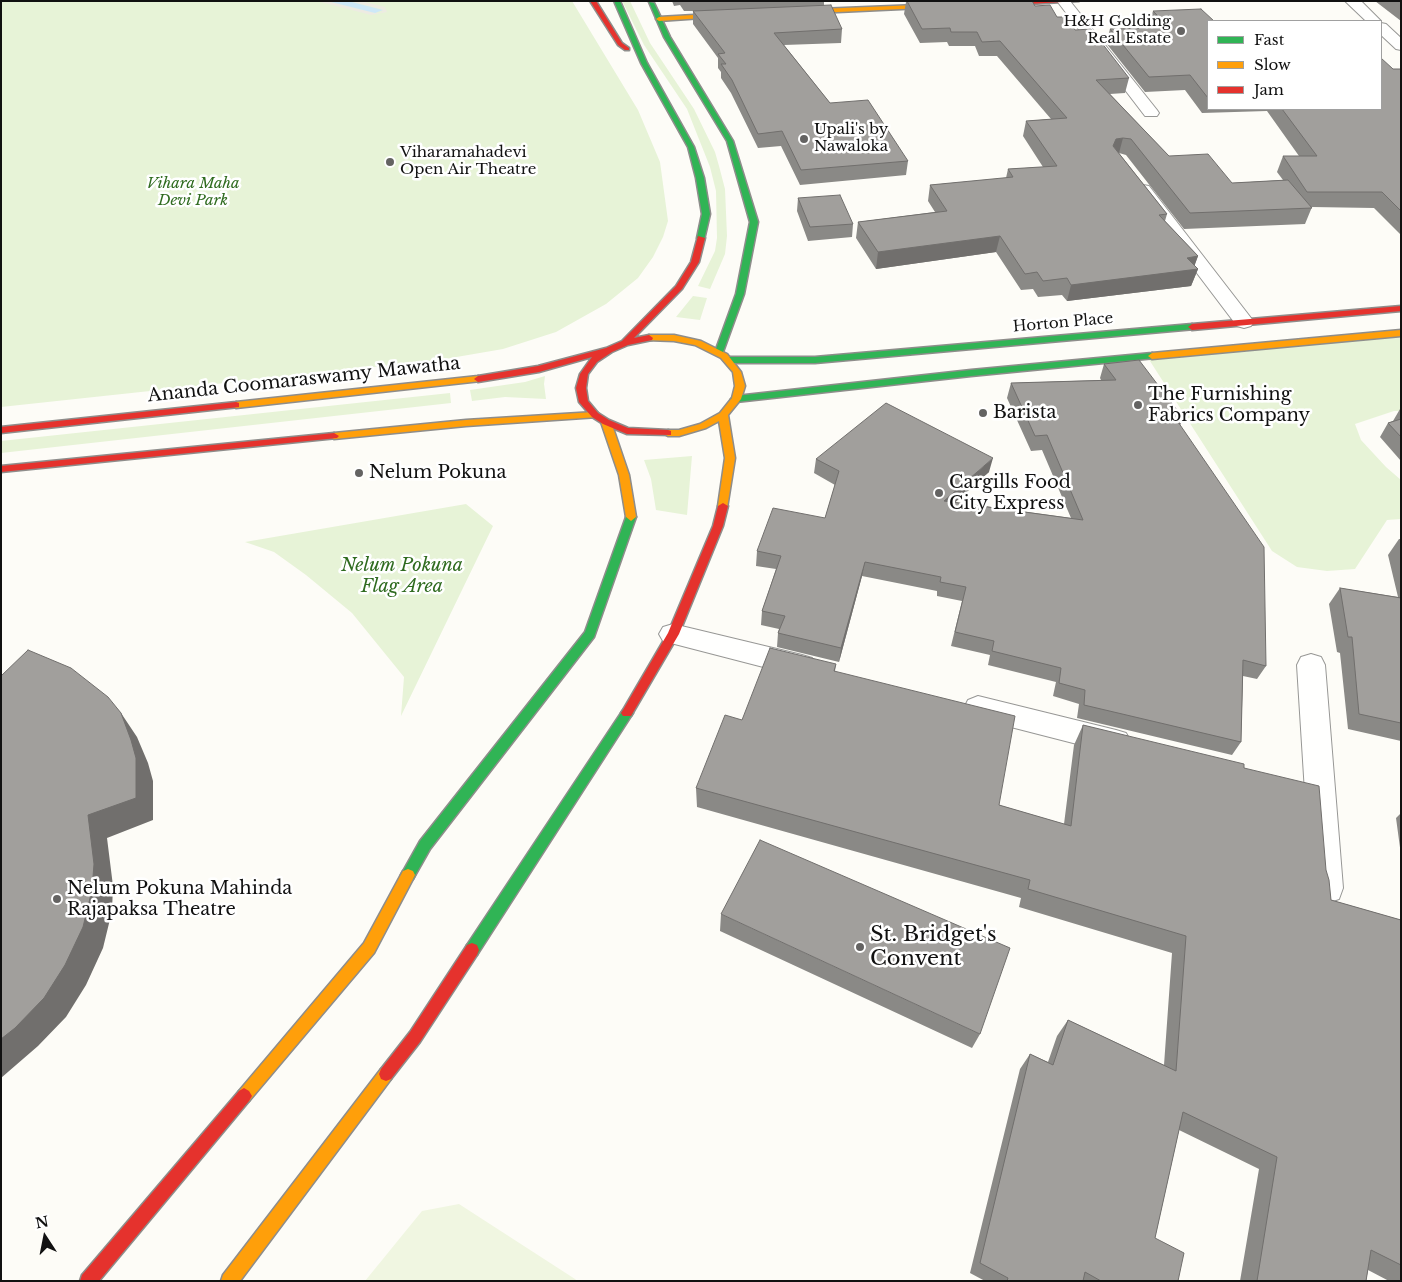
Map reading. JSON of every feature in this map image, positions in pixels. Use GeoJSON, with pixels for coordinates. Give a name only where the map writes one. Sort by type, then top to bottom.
{"type":"FeatureCollection","features":[{"type":"Feature","properties":{"kind":"main road"},"geometry":{"type":"LineString","coordinates":[[593,1],[620,44],[644,63]]}},
{"type":"Feature","properties":{"kind":"main road"},"geometry":{"type":"LineString","coordinates":[[618,1],[644,63],[691,147],[700,178],[706,214],[695,262],[679,287],[625,343]]}},
{"type":"Feature","properties":{"kind":"main road"},"geometry":{"type":"LineString","coordinates":[[651,1],[667,37],[730,141],[754,222],[740,294],[719,352]]}},
{"type":"Feature","properties":{"kind":"main road"},"geometry":{"type":"LineString","coordinates":[[986,4],[1076,1]]}},
{"type":"Feature","properties":{"kind":"main road"},"geometry":{"type":"LineString","coordinates":[[783,13],[879,5],[937,4],[958,6]]}},
{"type":"Feature","properties":{"kind":"main road"},"geometry":{"type":"LineString","coordinates":[[658,19],[744,15]]}},
{"type":"Feature","properties":{"kind":"main road","name":"Horton Place"},"geometry":{"type":"LineString","coordinates":[[728,360],[809,360],[1401,308]]}},
{"type":"Feature","properties":{"kind":"main road"},"geometry":{"type":"LineString","coordinates":[[736,399],[971,373],[1401,332]]}},
{"type":"Feature","properties":{"kind":"main road"},"geometry":{"type":"LineString","coordinates":[[649,338],[674,338],[698,343],[719,352],[737,372],[740,386],[736,399],[723,415],[703,426],[679,433],[653,434],[627,431],[606,422],[595,415],[584,402],[580,388],[584,374],[594,360],[609,350],[625,343],[649,338]]}},
{"type":"Feature","properties":{"kind":"main road","name":"Ananda Coomaraswamy Mawatha"},"geometry":{"type":"LineString","coordinates":[[1,430],[465,381],[539,370],[609,350]]}},
{"type":"Feature","properties":{"kind":"main road"},"geometry":{"type":"LineString","coordinates":[[1,469],[456,424],[595,415]]}},
{"type":"Feature","properties":{"kind":"main road"},"geometry":{"type":"LineString","coordinates":[[229,1281],[415,1037],[637,698],[673,634],[718,526],[726,490],[730,458],[723,415]]}},
{"type":"Feature","properties":{"kind":"main road"},"geometry":{"type":"LineString","coordinates":[[88,1281],[369,948],[426,845],[590,634],[632,515],[624,475],[606,422]]}},
{"type":"Feature","properties":{"kind":"street"},"geometry":{"type":"LineString","coordinates":[[1352,1],[1373,20]]}},
{"type":"Feature","properties":{"kind":"street"},"geometry":{"type":"LineString","coordinates":[[1063,2],[1151,113]]}},
{"type":"Feature","properties":{"kind":"street"},"geometry":{"type":"LineString","coordinates":[[1382,28],[1401,46]]}},
{"type":"Feature","properties":{"kind":"street"},"geometry":{"type":"LineString","coordinates":[[1131,176],[1244,322]]}},
{"type":"Feature","properties":{"kind":"street"},"geometry":{"type":"LineString","coordinates":[[673,634],[827,672]]}},
{"type":"Feature","properties":{"kind":"street"},"geometry":{"type":"LineString","coordinates":[[1311,665],[1327,888]]}},
{"type":"Feature","properties":{"kind":"street"},"geometry":{"type":"LineString","coordinates":[[953,702],[1137,747]]}},
{"type":"Feature","properties":{"kind":"street"},"geometry":{"type":"LineString","coordinates":[[1292,784],[1321,791]]}},
{"type":"Feature","properties":{"kind":"green space","name":"Vihara Maha Devi Park"},"geometry":{"type":"Polygon","coordinates":[[[1,1],[572,1],[638,110],[660,162],[668,221],[663,237],[653,257],[638,278],[606,304],[556,332],[503,349],[439,360],[1,407],[1,1]]]}},
{"type":"Feature","properties":{"kind":"green space"},"geometry":{"type":"Polygon","coordinates":[[[622,1],[630,1],[650,43],[694,109],[715,152],[725,189],[727,236],[725,254],[710,289],[698,286],[715,251],[717,238],[716,191],[710,167],[687,109],[644,45],[622,1]]]}},
{"type":"Feature","properties":{"kind":"green space"},"geometry":{"type":"Polygon","coordinates":[[[693,296],[707,298],[700,320],[676,317],[693,296]]]}},
{"type":"Feature","properties":{"kind":"green space"},"geometry":{"type":"Polygon","coordinates":[[[1401,337],[1401,411],[1394,411],[1355,424],[1361,440],[1401,480],[1401,519],[1387,520],[1355,569],[1327,571],[1297,567],[1272,551],[1148,358],[1401,337]]]}},
{"type":"Feature","properties":{"kind":"green space"},"geometry":{"type":"Polygon","coordinates":[[[545,376],[546,399],[505,397],[472,401],[470,390],[525,382],[545,376]]]}},
{"type":"Feature","properties":{"kind":"green space"},"geometry":{"type":"Polygon","coordinates":[[[450,393],[451,403],[1,453],[1,441],[450,393]]]}},
{"type":"Feature","properties":{"kind":"green space"},"geometry":{"type":"Polygon","coordinates":[[[692,456],[687,515],[656,510],[651,479],[644,460],[692,456]]]}},
{"type":"Feature","properties":{"kind":"green space","name":"Nelum Pokuna Flag Area"},"geometry":{"type":"Polygon","coordinates":[[[466,504],[493,526],[401,716],[404,677],[352,613],[306,575],[274,552],[245,542],[466,504]]]}},
{"type":"Feature","properties":{"kind":"green space"},"geometry":{"type":"Polygon","coordinates":[[[459,1204],[577,1281],[365,1281],[422,1211],[459,1204]]]}},
{"type":"Feature","properties":{"kind":"shaded area"},"geometry":{"type":"Polygon","coordinates":[[[317,1],[327,1],[378,13],[382,12],[381,9],[348,1],[361,1],[385,7],[387,12],[371,15],[317,1]]]}},
{"type":"Feature","properties":{"kind":"water"},"geometry":{"type":"Polygon","coordinates":[[[327,1],[348,1],[383,10],[375,13],[327,1]]]}},
{"type":"Feature","properties":{"kind":"building"},"geometry":{"type":"Polygon","coordinates":[[[907,1],[1032,1],[1035,6],[1050,5],[1057,17],[1066,17],[1075,30],[1091,29],[1129,78],[1096,80],[1169,156],[1208,154],[1232,183],[1288,180],[1312,208],[1190,213],[1131,139],[1123,138],[1116,139],[1113,146],[1167,214],[1159,215],[1198,256],[1187,258],[1198,269],[1071,285],[1067,278],[1043,281],[1037,272],[1025,274],[1000,236],[878,252],[858,222],[947,211],[930,185],[1013,177],[1008,169],[1057,166],[1026,121],[1067,118],[1000,41],[982,42],[977,32],[951,32],[950,28],[922,29],[907,1]]]}},
{"type":"Feature","properties":{"kind":"building"},"geometry":{"type":"Polygon","coordinates":[[[831,5],[842,29],[774,33],[830,103],[868,100],[908,161],[801,170],[782,131],[758,134],[732,80],[721,64],[726,64],[718,54],[725,53],[693,11],[831,5]]]}},
{"type":"Feature","properties":{"kind":"building"},"geometry":{"type":"Polygon","coordinates":[[[1201,9],[1213,20],[1207,20],[1207,97],[1190,75],[1149,77],[1110,29],[1170,28],[1153,11],[1201,9]]]}},
{"type":"Feature","properties":{"kind":"building"},"geometry":{"type":"Polygon","coordinates":[[[1382,59],[1393,69],[1401,69],[1401,211],[1382,192],[1307,192],[1283,156],[1317,156],[1283,110],[1382,110],[1382,59]]]}},
{"type":"Feature","properties":{"kind":"building"},"geometry":{"type":"Polygon","coordinates":[[[840,195],[853,224],[810,227],[798,198],[840,195]]]}},
{"type":"Feature","properties":{"kind":"building"},"geometry":{"type":"Polygon","coordinates":[[[1139,360],[1183,418],[1176,419],[1264,547],[1266,666],[1243,660],[1241,742],[1084,705],[1085,690],[1059,683],[1061,668],[992,651],[994,641],[955,632],[966,587],[940,582],[941,577],[865,562],[841,648],[778,633],[785,616],[762,611],[781,556],[757,551],[773,508],[825,518],[839,471],[816,459],[886,403],[993,458],[944,501],[1083,520],[1047,435],[1035,436],[1011,383],[1116,380],[1104,364],[1139,360]]]}},
{"type":"Feature","properties":{"kind":"building"},"geometry":{"type":"Polygon","coordinates":[[[1401,419],[1401,437],[1388,423],[1401,419]]]}},
{"type":"Feature","properties":{"kind":"building"},"geometry":{"type":"Polygon","coordinates":[[[1340,588],[1401,598],[1401,723],[1359,714],[1352,637],[1348,637],[1340,588]]]}},
{"type":"Feature","properties":{"kind":"building"},"geometry":{"type":"Polygon","coordinates":[[[770,648],[836,664],[834,671],[1015,716],[999,805],[1071,826],[1083,725],[1244,764],[1244,768],[1319,786],[1326,870],[1331,900],[1401,920],[1401,1265],[1371,1250],[1366,1281],[1257,1281],[1277,1157],[1183,1112],[1155,1238],[1184,1253],[1178,1281],[1101,1281],[1085,1272],[1083,1281],[1007,1281],[1008,1278],[980,1263],[1030,1054],[1053,1065],[1068,1020],[1176,1071],[1186,936],[1028,889],[1030,880],[696,788],[725,715],[742,720],[770,648]]]}},
{"type":"Feature","properties":{"kind":"building","name":"Nelum Pokuna Mahinda Rajapaksa Theatre"},"geometry":{"type":"Polygon","coordinates":[[[28,650],[71,668],[108,697],[121,713],[136,758],[136,798],[88,815],[94,864],[92,890],[83,927],[65,965],[44,998],[15,1028],[1,1039],[1,676],[28,650]]]}},
{"type":"Feature","properties":{"kind":"building","name":"St. Bridget's Convent"},"geometry":{"type":"Polygon","coordinates":[[[760,840],[1010,948],[980,1034],[721,914],[760,840]]]}},
{"type":"Feature","properties":{"kind":"traffic: fast"},"geometry":{"type":"LineString","coordinates":[[617,1],[644,63],[691,147],[700,178],[706,214],[701,238]]}},
{"type":"Feature","properties":{"kind":"traffic: fast"},"geometry":{"type":"LineString","coordinates":[[651,3],[667,37],[730,141],[754,222],[740,294],[719,352]]}},
{"type":"Feature","properties":{"kind":"traffic: fast"},"geometry":{"type":"LineString","coordinates":[[728,360],[815,360],[1192,327]]}},
{"type":"Feature","properties":{"kind":"traffic: fast"},"geometry":{"type":"LineString","coordinates":[[736,399],[971,373],[1152,356]]}},
{"type":"Feature","properties":{"kind":"traffic: fast"},"geometry":{"type":"LineString","coordinates":[[408,875],[425,845],[590,634],[631,517]]}},
{"type":"Feature","properties":{"kind":"traffic: fast"},"geometry":{"type":"LineString","coordinates":[[472,950],[627,713]]}},
{"type":"Feature","properties":{"kind":"traffic: slow"},"geometry":{"type":"LineString","coordinates":[[795,12],[942,6]]}},
{"type":"Feature","properties":{"kind":"traffic: slow"},"geometry":{"type":"LineString","coordinates":[[659,19],[729,15]]}},
{"type":"Feature","properties":{"kind":"traffic: slow"},"geometry":{"type":"LineString","coordinates":[[1152,356],[1401,333]]}},
{"type":"Feature","properties":{"kind":"traffic: slow"},"geometry":{"type":"LineString","coordinates":[[649,338],[674,338],[698,343],[724,356],[737,372],[740,386],[736,399],[723,415],[703,426],[679,433],[668,433]]}},
{"type":"Feature","properties":{"kind":"traffic: slow"},"geometry":{"type":"LineString","coordinates":[[236,405],[478,379]]}},
{"type":"Feature","properties":{"kind":"traffic: slow"},"geometry":{"type":"LineString","coordinates":[[334,436],[466,423],[595,415]]}},
{"type":"Feature","properties":{"kind":"traffic: slow"},"geometry":{"type":"LineString","coordinates":[[723,415],[730,458],[723,506]]}},
{"type":"Feature","properties":{"kind":"traffic: slow"},"geometry":{"type":"LineString","coordinates":[[606,422],[624,475],[631,517]]}},
{"type":"Feature","properties":{"kind":"traffic: slow"},"geometry":{"type":"LineString","coordinates":[[244,1096],[369,948],[408,875]]}},
{"type":"Feature","properties":{"kind":"traffic: slow"},"geometry":{"type":"LineString","coordinates":[[229,1281],[386,1074]]}},
{"type":"Feature","properties":{"kind":"traffic: jam"},"geometry":{"type":"LineString","coordinates":[[593,1],[620,44],[627,49]]}},
{"type":"Feature","properties":{"kind":"traffic: jam"},"geometry":{"type":"LineString","coordinates":[[995,4],[1076,1]]}},
{"type":"Feature","properties":{"kind":"traffic: jam"},"geometry":{"type":"LineString","coordinates":[[625,343],[679,287],[695,262],[701,238]]}},
{"type":"Feature","properties":{"kind":"traffic: jam"},"geometry":{"type":"LineString","coordinates":[[1192,327],[1401,308]]}},
{"type":"Feature","properties":{"kind":"traffic: jam"},"geometry":{"type":"LineString","coordinates":[[649,338],[625,343],[609,350],[594,360],[584,374],[581,388],[584,402],[595,415],[606,422],[627,431],[668,433]]}},
{"type":"Feature","properties":{"kind":"traffic: jam"},"geometry":{"type":"LineString","coordinates":[[478,379],[539,369],[609,350]]}},
{"type":"Feature","properties":{"kind":"traffic: jam"},"geometry":{"type":"LineString","coordinates":[[1,430],[236,405]]}},
{"type":"Feature","properties":{"kind":"traffic: jam"},"geometry":{"type":"LineString","coordinates":[[1,469],[334,436]]}},
{"type":"Feature","properties":{"kind":"traffic: jam"},"geometry":{"type":"LineString","coordinates":[[627,713],[673,634],[718,526],[723,506]]}},
{"type":"Feature","properties":{"kind":"traffic: jam"},"geometry":{"type":"LineString","coordinates":[[386,1074],[415,1037],[472,950]]}},
{"type":"Feature","properties":{"kind":"traffic: jam"},"geometry":{"type":"LineString","coordinates":[[88,1281],[244,1096]]}},
{"type":"Feature","properties":{"kind":"place","name":"H&H Golding Real Estate"},"geometry":{"type":"Point","coordinates":[1181,31]}},
{"type":"Feature","properties":{"kind":"place","name":"Upali's by Nawaloka"},"geometry":{"type":"Point","coordinates":[804,139]}},
{"type":"Feature","properties":{"kind":"place","name":"Viharamahadevi Open Air Theatre"},"geometry":{"type":"Point","coordinates":[390,162]}},
{"type":"Feature","properties":{"kind":"place","name":"The Furnishing Fabrics Company"},"geometry":{"type":"Point","coordinates":[1138,405]}},
{"type":"Feature","properties":{"kind":"place","name":"Barista"},"geometry":{"type":"Point","coordinates":[983,413]}},
{"type":"Feature","properties":{"kind":"place","name":"Nelum Pokuna"},"geometry":{"type":"Point","coordinates":[359,473]}},
{"type":"Feature","properties":{"kind":"place","name":"Cargills Food City Express"},"geometry":{"type":"Point","coordinates":[939,493]}},
{"type":"Feature","properties":{"kind":"place","name":"Nelum Pokuna Mahinda Rajapaksa Theatre"},"geometry":{"type":"Point","coordinates":[57,899]}},
{"type":"Feature","properties":{"kind":"place","name":"St. Bridget's Convent"},"geometry":{"type":"Point","coordinates":[860,947]}}]}
